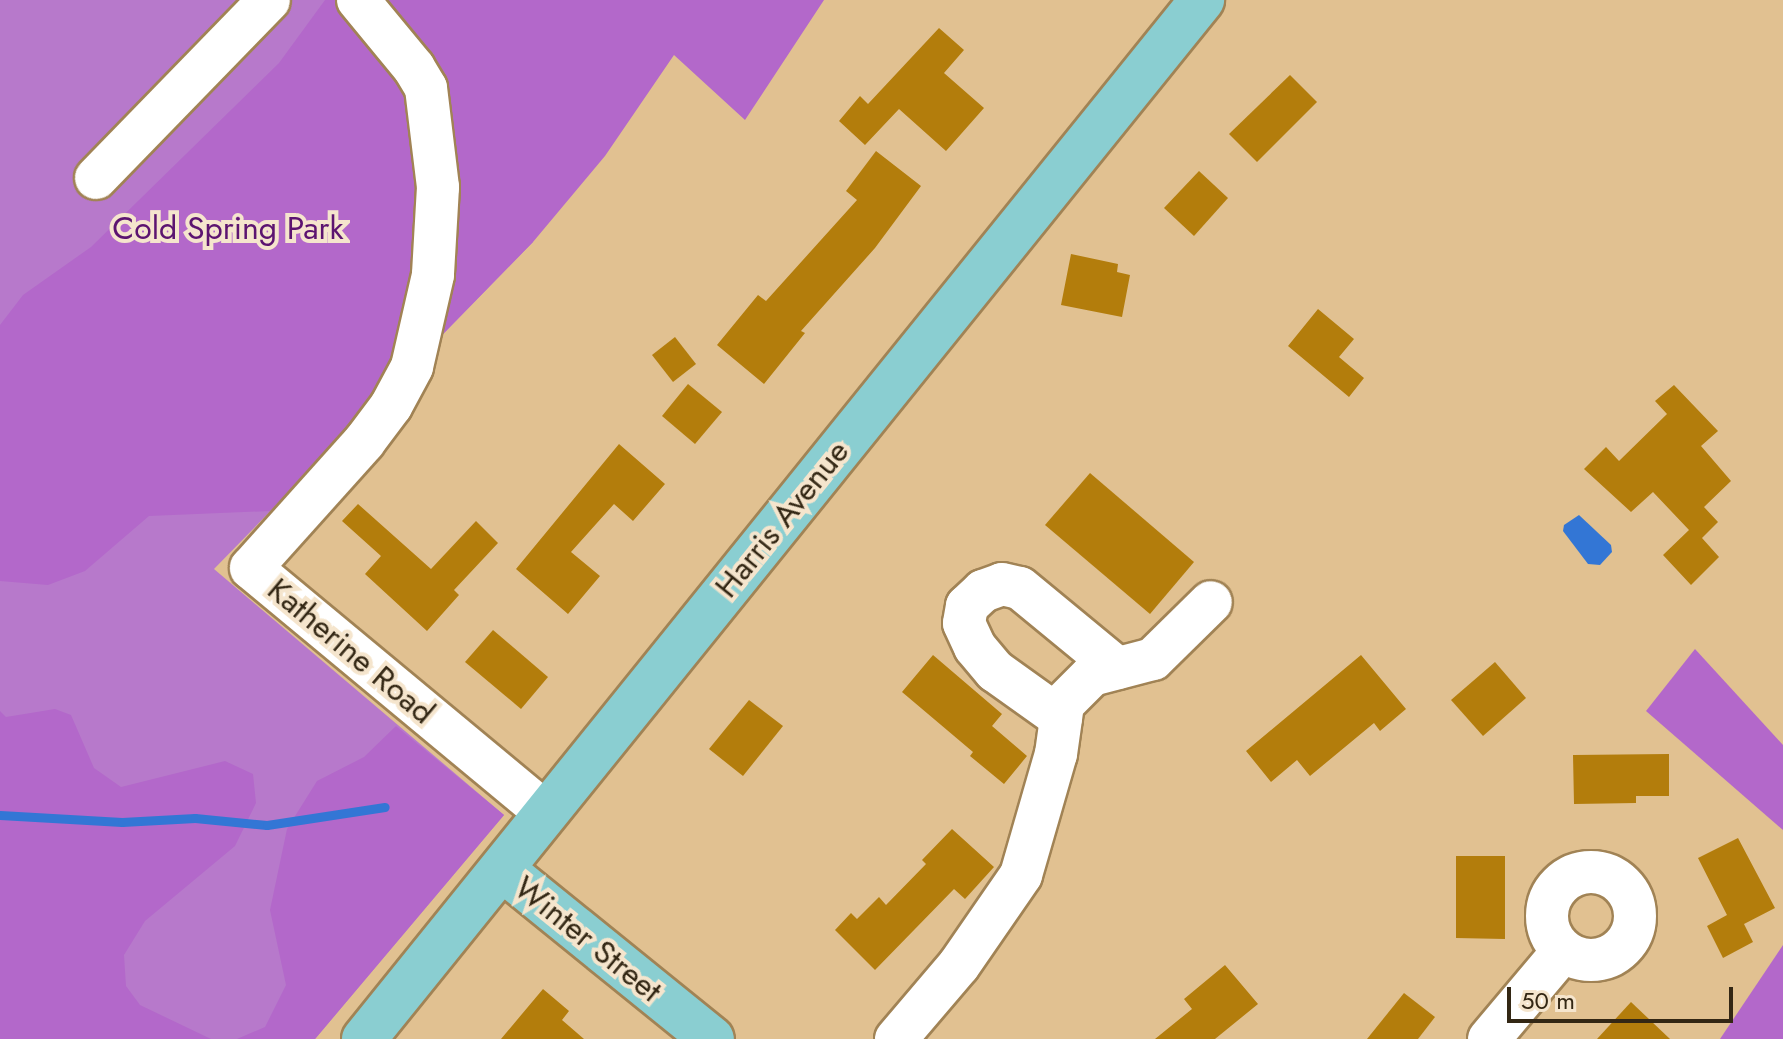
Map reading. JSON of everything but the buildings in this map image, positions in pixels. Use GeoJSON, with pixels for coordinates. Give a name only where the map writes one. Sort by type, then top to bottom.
{"type":"FeatureCollection","features":[{"type":"Feature","properties":{"kind":"main road","name":"Harris Avenue"},"geometry":{"type":"LineString","coordinates":[[364,1039],[1202,0]]}},
{"type":"Feature","properties":{"kind":"main road","name":"Winter Street"},"geometry":{"type":"LineString","coordinates":[[502,869],[712,1039]]}},
{"type":"Feature","properties":{"kind":"street"},"geometry":{"type":"LineString","coordinates":[[96,178],[269,0]]}},
{"type":"Feature","properties":{"kind":"street","name":"Katherine Road"},"geometry":{"type":"LineString","coordinates":[[358,0],[414,68],[426,88],[438,187],[433,275],[412,367],[391,406],[364,442],[251,568],[546,813]]}},
{"type":"Feature","properties":{"kind":"street"},"geometry":{"type":"LineString","coordinates":[[1061,718],[995,671],[975,647],[964,623],[967,606],[983,591],[1002,584],[1020,588],[1117,668]]}},
{"type":"Feature","properties":{"kind":"street"},"geometry":{"type":"LineString","coordinates":[[896,1039],[959,965],[1021,875],[1056,754],[1063,704],[1092,675],[1153,659],[1211,602]]}},
{"type":"Feature","properties":{"kind":"street"},"geometry":{"type":"LineString","coordinates":[[1489,1039],[1563,951]]}},
{"type":"Feature","properties":{"kind":"green space","name":"Cold Spring Park"},"geometry":{"type":"Polygon","coordinates":[[[0,0],[439,0],[533,242],[214,569],[504,815],[315,1039],[0,1039],[0,0]]]}},
{"type":"Feature","properties":{"kind":"green space"},"geometry":{"type":"Polygon","coordinates":[[[325,0],[824,0],[745,120],[674,55],[605,156],[533,242],[270,511],[149,516],[85,571],[48,585],[0,581],[0,325],[23,295],[91,247],[279,63],[325,0]]]}},
{"type":"Feature","properties":{"kind":"green space"},"geometry":{"type":"Polygon","coordinates":[[[1695,649],[1783,745],[1783,830],[1646,711],[1695,649]]]}},
{"type":"Feature","properties":{"kind":"green space"},"geometry":{"type":"Polygon","coordinates":[[[55,709],[71,715],[94,768],[121,787],[225,761],[253,774],[256,803],[235,846],[145,921],[124,955],[126,986],[140,1005],[211,1039],[0,1039],[0,711],[6,717],[55,709]]]}},
{"type":"Feature","properties":{"kind":"green space"},"geometry":{"type":"Polygon","coordinates":[[[396,726],[504,815],[315,1039],[237,1039],[265,1027],[286,985],[270,910],[287,829],[317,781],[364,757],[396,726]]]}},
{"type":"Feature","properties":{"kind":"green space"},"geometry":{"type":"Polygon","coordinates":[[[1783,945],[1783,1039],[1720,1039],[1783,945]]]}},
{"type":"Feature","properties":{"kind":"water"},"geometry":{"type":"Polygon","coordinates":[[[1579,515],[1611,545],[1612,552],[1600,565],[1588,564],[1563,531],[1564,525],[1579,515]]]}},
{"type":"Feature","properties":{"kind":"waterway"},"geometry":{"type":"LineString","coordinates":[[0,815],[122,822],[195,818],[267,825],[385,807]]}}]}
